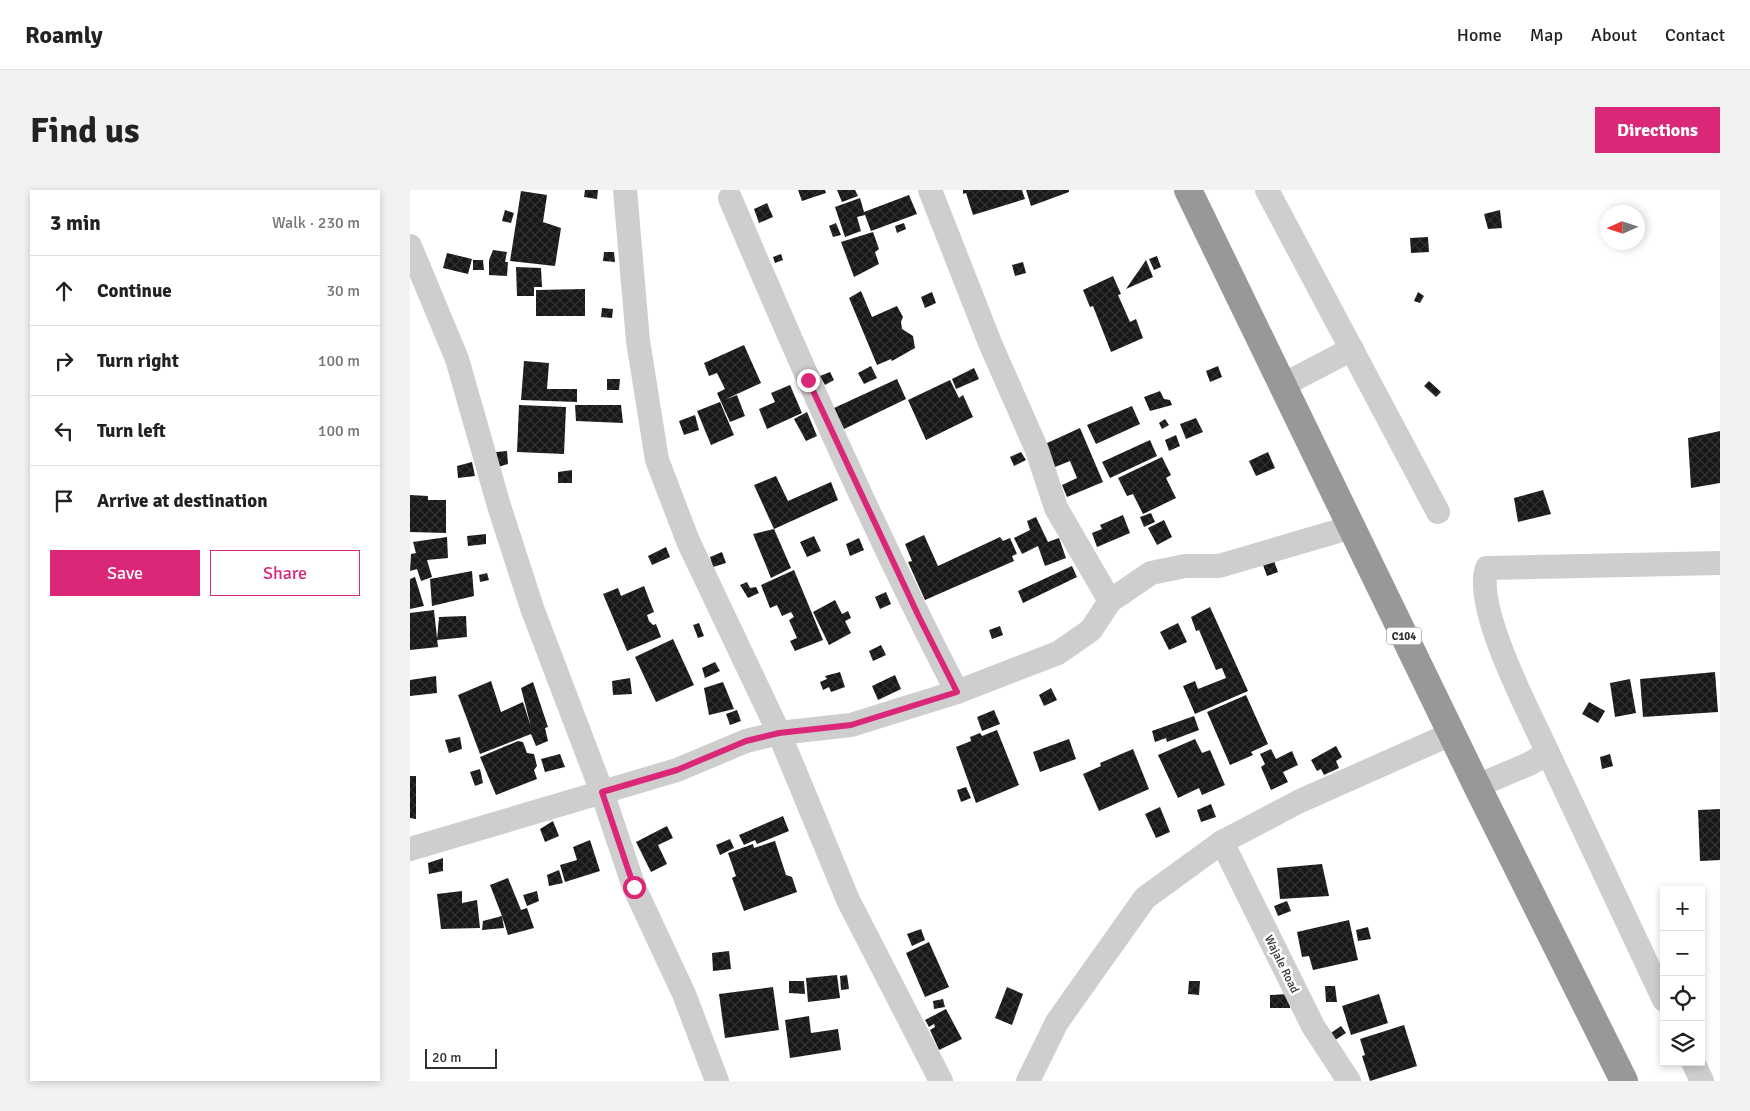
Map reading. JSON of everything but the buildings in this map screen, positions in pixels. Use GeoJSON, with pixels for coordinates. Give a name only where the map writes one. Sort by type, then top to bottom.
{"type":"FeatureCollection","features":[{"type":"Feature","properties":{"kind":"highway","name":"C104"},"geometry":{"type":"LineString","coordinates":[[1188,190],[1476,786],[1624,1081]]}},
{"type":"Feature","properties":{"kind":"street"},"geometry":{"type":"LineString","coordinates":[[625,190],[638,341],[657,460],[688,541],[779,733],[848,900],[941,1081]]}},
{"type":"Feature","properties":{"kind":"street"},"geometry":{"type":"LineString","coordinates":[[930,190],[990,343],[1036,450],[1056,508],[1110,601]]}},
{"type":"Feature","properties":{"kind":"street"},"geometry":{"type":"LineString","coordinates":[[1267,190],[1438,512]]}},
{"type":"Feature","properties":{"kind":"street"},"geometry":{"type":"LineString","coordinates":[[730,198],[808,380],[919,617],[957,692]]}},
{"type":"Feature","properties":{"kind":"street"},"geometry":{"type":"LineString","coordinates":[[410,246],[457,359],[499,506],[532,608],[602,792],[634,887],[684,994],[717,1081]]}},
{"type":"Feature","properties":{"kind":"street"},"geometry":{"type":"LineString","coordinates":[[1283,385],[1352,349]]}},
{"type":"Feature","properties":{"kind":"street"},"geometry":{"type":"LineString","coordinates":[[410,849],[677,770],[746,741],[779,733],[851,725],[957,692],[1058,653],[1091,630],[1110,601],[1127,587],[1151,572],[1185,566],[1219,566],[1352,527]]}},
{"type":"Feature","properties":{"kind":"street"},"geometry":{"type":"LineString","coordinates":[[1660,991],[1502,651],[1484,595],[1484,578],[1488,568],[1720,562]]}},
{"type":"Feature","properties":{"kind":"street"},"geometry":{"type":"LineString","coordinates":[[1028,1081],[1056,1022],[1145,898],[1222,842],[1300,801],[1451,734]]}},
{"type":"Feature","properties":{"kind":"street"},"geometry":{"type":"LineString","coordinates":[[1476,786],[1529,764],[1548,753]]}},
{"type":"Feature","properties":{"kind":"street","name":"Wajale Road"},"geometry":{"type":"LineString","coordinates":[[1222,842],[1313,1026],[1349,1081]]}},
{"type":"Feature","properties":{"kind":"street"},"geometry":{"type":"LineString","coordinates":[[1695,1066],[1702,1081]]}},
{"type":"Feature","properties":{"kind":"route"},"geometry":{"type":"LineString","coordinates":[[634,887],[602,792],[677,770],[746,741],[779,733],[851,725],[957,692],[919,617],[808,380]]}}]}
